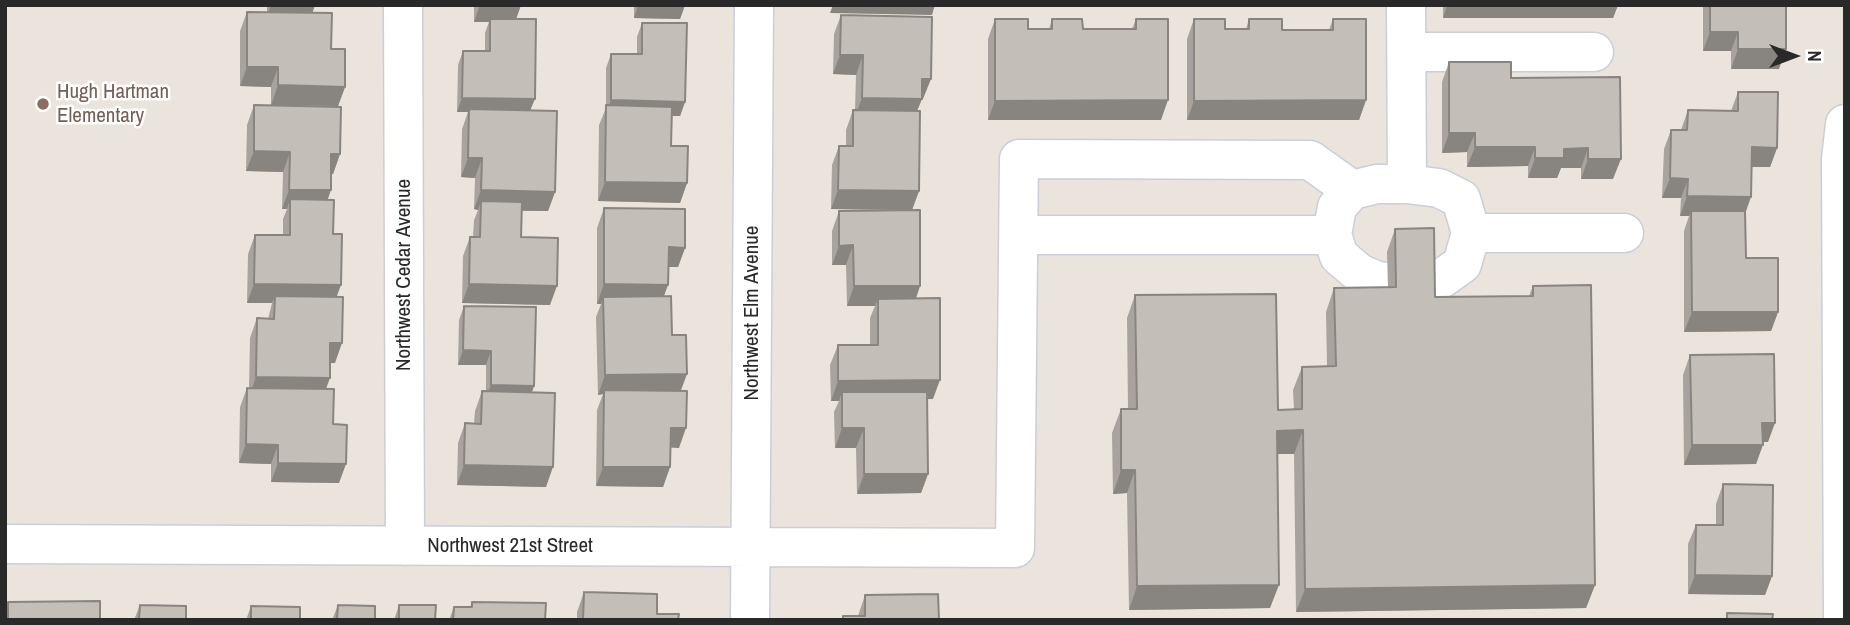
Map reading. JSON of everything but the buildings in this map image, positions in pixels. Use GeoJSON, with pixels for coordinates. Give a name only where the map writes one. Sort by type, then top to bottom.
{"type":"FeatureCollection","features":[{"type":"Feature","properties":{"kind":"street","name":"Northwest Cedar Avenue"},"geometry":{"type":"LineString","coordinates":[[403,5],[405,546]]}},
{"type":"Feature","properties":{"kind":"street","name":"Northwest Elm Avenue"},"geometry":{"type":"LineString","coordinates":[[750,620],[754,5]]}},
{"type":"Feature","properties":{"kind":"street"},"geometry":{"type":"LineString","coordinates":[[1406,5],[1407,184]]}},
{"type":"Feature","properties":{"kind":"street"},"geometry":{"type":"LineString","coordinates":[[1407,52],[1594,52]]}},
{"type":"Feature","properties":{"kind":"street"},"geometry":{"type":"LineString","coordinates":[[1843,620],[1841,159],[1845,124]]}},
{"type":"Feature","properties":{"kind":"street"},"geometry":{"type":"LineString","coordinates":[[1332,235],[1019,235],[1019,159],[1310,160],[1352,190]]}},
{"type":"Feature","properties":{"kind":"street"},"geometry":{"type":"LineString","coordinates":[[1377,184],[1407,184],[1439,188],[1461,199],[1471,233],[1462,264],[1441,279],[1380,282],[1359,274],[1339,256],[1332,235],[1337,208],[1352,190],[1377,184]]}},
{"type":"Feature","properties":{"kind":"street"},"geometry":{"type":"LineString","coordinates":[[1471,233],[1624,233]]}},
{"type":"Feature","properties":{"kind":"street","name":"Northwest 21st Street"},"geometry":{"type":"LineString","coordinates":[[5,544],[1015,548],[1019,235]]}},
{"type":"Feature","properties":{"kind":"place","name":"Hugh Hartman Elementary"},"geometry":{"type":"Point","coordinates":[43,104]}}]}
